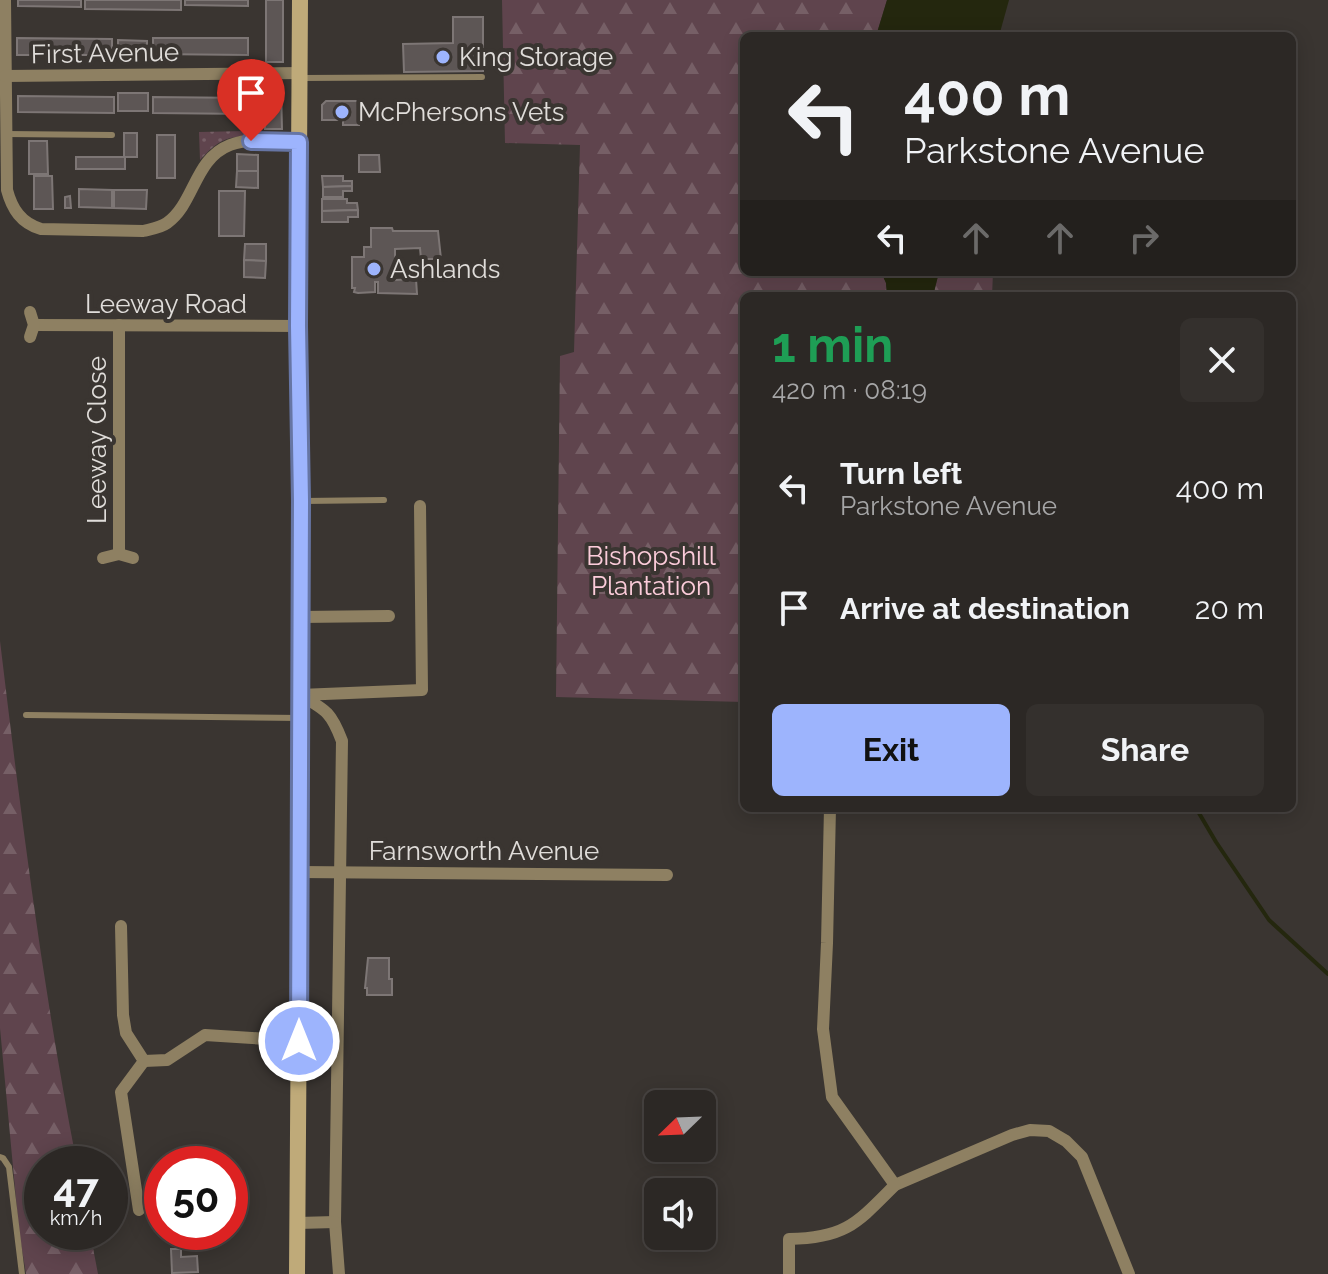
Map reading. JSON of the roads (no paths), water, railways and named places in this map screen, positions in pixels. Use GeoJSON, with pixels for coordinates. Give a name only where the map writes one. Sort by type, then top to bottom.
{"type":"FeatureCollection","features":[{"type":"Feature","properties":{"kind":"main road"},"geometry":{"type":"LineString","coordinates":[[297,1274],[300,0]]}},
{"type":"Feature","properties":{"kind":"street"},"geometry":{"type":"LineString","coordinates":[[5,0],[6,134],[3,148],[7,190],[16,213],[34,227],[143,231],[166,223],[175,215],[207,161],[232,143],[299,142]]}},
{"type":"Feature","properties":{"kind":"street","name":"First Avenue"},"geometry":{"type":"LineString","coordinates":[[5,76],[300,76]]}},
{"type":"Feature","properties":{"kind":"street","name":"Leeway Road"},"geometry":{"type":"LineString","coordinates":[[30,312],[32,331],[119,325],[298,326]]}},
{"type":"Feature","properties":{"kind":"street","name":"Leeway Close"},"geometry":{"type":"LineString","coordinates":[[119,325],[119,554]]}},
{"type":"Feature","properties":{"kind":"street"},"geometry":{"type":"LineString","coordinates":[[300,695],[422,690],[420,506]]}},
{"type":"Feature","properties":{"kind":"street","name":"Leeway Close"},"geometry":{"type":"LineString","coordinates":[[103,558],[119,554],[133,558]]}},
{"type":"Feature","properties":{"kind":"street"},"geometry":{"type":"LineString","coordinates":[[300,617],[389,616]]}},
{"type":"Feature","properties":{"kind":"street"},"geometry":{"type":"LineString","coordinates":[[300,695],[325,710],[336,725],[342,741],[335,1222],[339,1274]]}},
{"type":"Feature","properties":{"kind":"street"},"geometry":{"type":"LineString","coordinates":[[830,812],[823,1029],[832,1097],[895,1185]]}},
{"type":"Feature","properties":{"kind":"street","name":"Farnsworth Avenue"},"geometry":{"type":"LineString","coordinates":[[300,872],[667,875]]}},
{"type":"Feature","properties":{"kind":"street"},"geometry":{"type":"LineString","coordinates":[[121,926],[126,1033],[144,1061]]}},
{"type":"Feature","properties":{"kind":"street"},"geometry":{"type":"LineString","coordinates":[[122,964],[138,964]]}},
{"type":"Feature","properties":{"kind":"street"},"geometry":{"type":"LineString","coordinates":[[144,1061],[167,1060],[205,1035],[299,1041]]}},
{"type":"Feature","properties":{"kind":"street"},"geometry":{"type":"LineString","coordinates":[[139,1210],[121,1092],[144,1061]]}},
{"type":"Feature","properties":{"kind":"street"},"geometry":{"type":"LineString","coordinates":[[789,1274],[789,1239],[839,1232],[860,1219],[895,1185],[1030,1130],[1049,1131],[1066,1141],[1082,1157],[1129,1274]]}},
{"type":"Feature","properties":{"kind":"street"},"geometry":{"type":"LineString","coordinates":[[298,1223],[335,1222]]}},
{"type":"Feature","properties":{"kind":"lane"},"geometry":{"type":"LineString","coordinates":[[300,76],[482,77]]}},
{"type":"Feature","properties":{"kind":"lane"},"geometry":{"type":"LineString","coordinates":[[6,134],[112,135]]}},
{"type":"Feature","properties":{"kind":"lane"},"geometry":{"type":"LineString","coordinates":[[301,501],[384,500]]}},
{"type":"Feature","properties":{"kind":"lane"},"geometry":{"type":"LineString","coordinates":[[26,715],[300,718]]}},
{"type":"Feature","properties":{"kind":"lane"},"geometry":{"type":"LineString","coordinates":[[0,1157],[9,1167],[22,1274]]}},
{"type":"Feature","properties":{"kind":"waterway"},"geometry":{"type":"LineString","coordinates":[[1198,812],[1269,920],[1328,974]]}},
{"type":"Feature","properties":{"kind":"place","name":"King Storage"},"geometry":{"type":"Point","coordinates":[443,57]}},
{"type":"Feature","properties":{"kind":"place","name":"McPhersons Vets"},"geometry":{"type":"Point","coordinates":[342,112]}},
{"type":"Feature","properties":{"kind":"place","name":"Ashlands"},"geometry":{"type":"Point","coordinates":[374,269]}},
{"type":"Feature","properties":{"kind":"park label","name":"Bishopshill Plantation"},"geometry":{"type":"Point","coordinates":[651,571]}}]}
